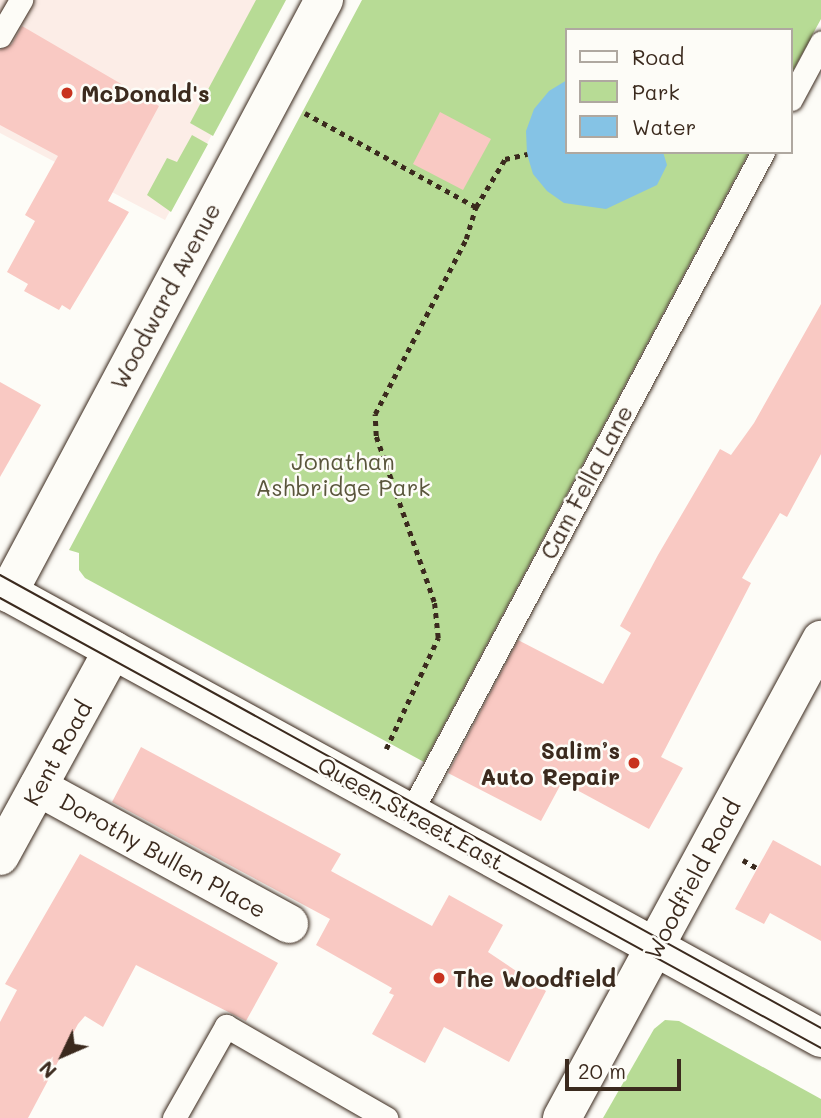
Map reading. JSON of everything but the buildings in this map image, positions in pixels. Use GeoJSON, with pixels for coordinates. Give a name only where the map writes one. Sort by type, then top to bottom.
{"type":"FeatureCollection","features":[{"type":"Feature","properties":{"kind":"street","name":"Woodward Avenue"},"geometry":{"type":"LineString","coordinates":[[4,590],[324,0]]}},
{"type":"Feature","properties":{"kind":"street","name":"Queen Street East"},"geometry":{"type":"LineString","coordinates":[[4,590],[821,1038]]}},
{"type":"Feature","properties":{"kind":"street","name":"Woodfield Road"},"geometry":{"type":"LineString","coordinates":[[562,1118],[657,948],[821,640]]}},
{"type":"Feature","properties":{"kind":"street","name":"Kent Road"},"geometry":{"type":"LineString","coordinates":[[1,852],[113,650]]}},
{"type":"Feature","properties":{"kind":"street","name":"Dorothy Bullen Place"},"geometry":{"type":"LineString","coordinates":[[38,787],[289,924]]}},
{"type":"Feature","properties":{"kind":"lane"},"geometry":{"type":"LineString","coordinates":[[0,36],[21,0]]}},
{"type":"Feature","properties":{"kind":"lane"},"geometry":{"type":"LineString","coordinates":[[793,95],[821,43]]}},
{"type":"Feature","properties":{"kind":"lane","name":"Cam Fella Lane"},"geometry":{"type":"LineString","coordinates":[[411,812],[762,154]]}},
{"type":"Feature","properties":{"kind":"lane"},"geometry":{"type":"LineString","coordinates":[[174,1118],[226,1026],[386,1118]]}},
{"type":"Feature","properties":{"kind":"path"},"geometry":{"type":"LineString","coordinates":[[303,111],[476,207]]}},
{"type":"Feature","properties":{"kind":"path"},"geometry":{"type":"LineString","coordinates":[[386,749],[438,638],[434,603],[376,436],[375,414],[466,239],[476,207],[505,159],[527,154]]}},
{"type":"Feature","properties":{"kind":"shaded area"},"geometry":{"type":"Polygon","coordinates":[[[0,0],[286,0],[165,220],[0,133],[0,0]]]}},
{"type":"Feature","properties":{"kind":"green space"},"geometry":{"type":"Polygon","coordinates":[[[256,0],[286,0],[213,136],[190,123],[256,0]]]}},
{"type":"Feature","properties":{"kind":"green space","name":"Jonathan Ashbridge Park"},"geometry":{"type":"Polygon","coordinates":[[[362,0],[821,0],[821,19],[793,70],[793,28],[566,28],[566,154],[748,154],[424,762],[85,578],[79,570],[79,553],[69,550],[362,0]]]}},
{"type":"Feature","properties":{"kind":"green space"},"geometry":{"type":"Polygon","coordinates":[[[192,135],[208,144],[171,212],[147,195],[167,158],[177,162],[192,135]]]}},
{"type":"Feature","properties":{"kind":"green space"},"geometry":{"type":"Polygon","coordinates":[[[665,1020],[679,1021],[821,1099],[821,1118],[603,1118],[654,1029],[665,1020]]]}},
{"type":"Feature","properties":{"kind":"water"},"geometry":{"type":"Polygon","coordinates":[[[566,81],[566,154],[664,154],[667,165],[657,185],[606,209],[564,203],[547,191],[533,174],[527,154],[526,131],[534,109],[549,91],[566,81]]]}},
{"type":"Feature","properties":{"kind":"tram line"},"geometry":{"type":"LineString","coordinates":[[0,575],[821,1028]]}},
{"type":"Feature","properties":{"kind":"tram line"},"geometry":{"type":"LineString","coordinates":[[0,598],[821,1048]]}},
{"type":"Feature","properties":{"kind":"place","name":"McDonald's"},"geometry":{"type":"Point","coordinates":[67,93]}},
{"type":"Feature","properties":{"kind":"place","name":"Salim’s Auto Repair"},"geometry":{"type":"Point","coordinates":[634,763]}},
{"type":"Feature","properties":{"kind":"place","name":"The Woodfield"},"geometry":{"type":"Point","coordinates":[439,978]}}]}
